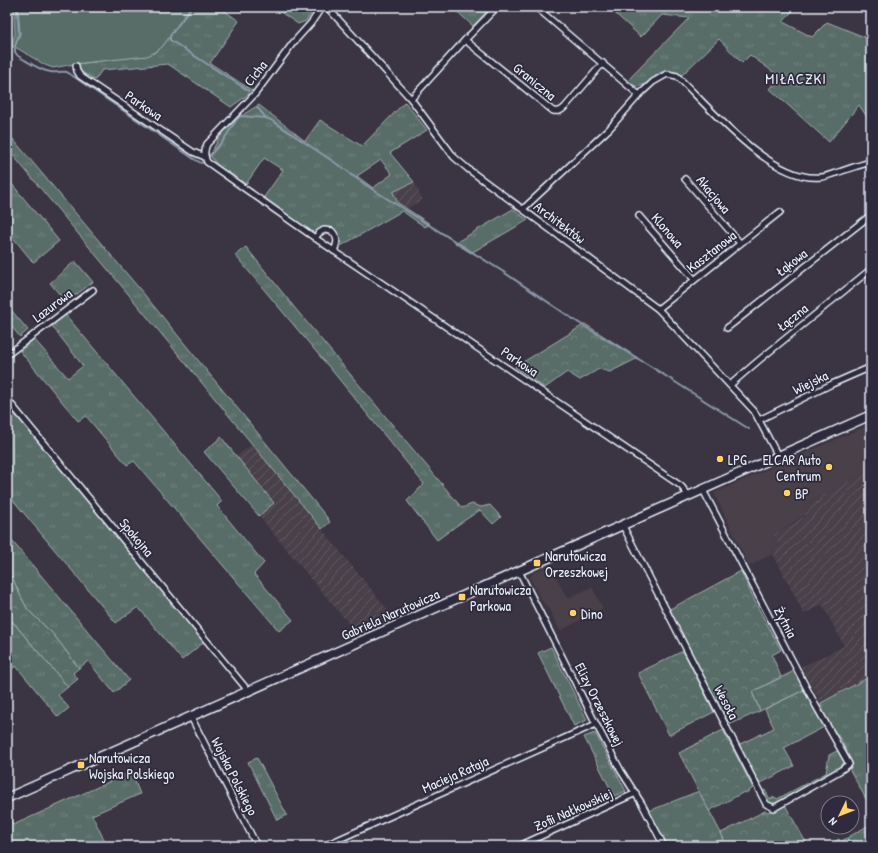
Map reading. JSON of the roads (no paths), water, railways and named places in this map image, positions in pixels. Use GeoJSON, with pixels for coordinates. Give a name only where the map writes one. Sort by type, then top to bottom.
{"type":"FeatureCollection","features":[{"type":"Feature","properties":{"kind":"main road","name":"Gabriela Narutowicza"},"geometry":{"type":"LineString","coordinates":[[7,798],[871,415]]}},
{"type":"Feature","properties":{"kind":"street","name":"Cicha"},"geometry":{"type":"LineString","coordinates":[[205,157],[204,151],[207,144],[255,94],[322,7]]}},
{"type":"Feature","properties":{"kind":"street","name":"Architektów"},"geometry":{"type":"LineString","coordinates":[[327,7],[411,99],[454,157],[468,169],[658,309],[754,411],[778,456]]}},
{"type":"Feature","properties":{"kind":"street"},"geometry":{"type":"LineString","coordinates":[[411,99],[497,7]]}},
{"type":"Feature","properties":{"kind":"street"},"geometry":{"type":"LineString","coordinates":[[536,7],[639,95]]}},
{"type":"Feature","properties":{"kind":"street","name":"Graniczna"},"geometry":{"type":"LineString","coordinates":[[465,40],[556,112],[565,107],[603,63]]}},
{"type":"Feature","properties":{"kind":"street","name":"Parkowa"},"geometry":{"type":"LineString","coordinates":[[76,66],[80,76],[193,152],[205,157],[208,162],[218,170],[315,238],[681,486],[689,496]]}},
{"type":"Feature","properties":{"kind":"street"},"geometry":{"type":"LineString","coordinates":[[523,209],[609,129],[639,95],[653,82],[667,74],[677,76],[738,136],[762,157],[778,167],[804,176],[821,177],[871,162]]}},
{"type":"Feature","properties":{"kind":"street","name":"Akacjowa"},"geometry":{"type":"LineString","coordinates":[[686,180],[740,243]]}},
{"type":"Feature","properties":{"kind":"street","name":"Kasztanowa"},"geometry":{"type":"LineString","coordinates":[[658,309],[780,212]]}},
{"type":"Feature","properties":{"kind":"street","name":"Łąkowa"},"geometry":{"type":"LineString","coordinates":[[727,328],[871,215]]}},
{"type":"Feature","properties":{"kind":"street","name":"Klonowa"},"geometry":{"type":"LineString","coordinates":[[639,216],[694,279]]}},
{"type":"Feature","properties":{"kind":"street"},"geometry":{"type":"LineString","coordinates":[[315,238],[324,230],[332,231],[338,239],[334,250]]}},
{"type":"Feature","properties":{"kind":"street","name":"Łączna"},"geometry":{"type":"LineString","coordinates":[[730,385],[871,269]]}},
{"type":"Feature","properties":{"kind":"street","name":"Lazurowa"},"geometry":{"type":"LineString","coordinates":[[7,355],[93,290]]}},
{"type":"Feature","properties":{"kind":"street","name":"Wiejska"},"geometry":{"type":"LineString","coordinates":[[759,420],[832,384],[871,368]]}},
{"type":"Feature","properties":{"kind":"street","name":"Spokojna"},"geometry":{"type":"LineString","coordinates":[[7,399],[240,681],[247,692]]}},
{"type":"Feature","properties":{"kind":"street","name":"Żytnia"},"geometry":{"type":"LineString","coordinates":[[703,490],[816,706],[849,764]]}},
{"type":"Feature","properties":{"kind":"street","name":"Wesoła"},"geometry":{"type":"LineString","coordinates":[[623,526],[766,804],[774,808],[849,764]]}},
{"type":"Feature","properties":{"kind":"street","name":"Elizy Orzeszkowej"},"geometry":{"type":"LineString","coordinates":[[519,571],[596,724],[664,846]]}},
{"type":"Feature","properties":{"kind":"street","name":"Wojska Polskiego"},"geometry":{"type":"LineString","coordinates":[[192,717],[257,846]]}},
{"type":"Feature","properties":{"kind":"street","name":"Macieja Rataja"},"geometry":{"type":"LineString","coordinates":[[324,846],[596,724]]}},
{"type":"Feature","properties":{"kind":"street","name":"Zofii Nałkowskiej"},"geometry":{"type":"LineString","coordinates":[[519,846],[636,794]]}},
{"type":"Feature","properties":{"kind":"waterway"},"geometry":{"type":"LineString","coordinates":[[16,42],[19,35],[17,7]]}},
{"type":"Feature","properties":{"kind":"waterway"},"geometry":{"type":"LineString","coordinates":[[191,7],[170,36],[170,40],[249,91]]}},
{"type":"Feature","properties":{"kind":"waterway"},"geometry":{"type":"LineString","coordinates":[[15,48],[15,52],[18,56],[38,68],[51,72],[67,72],[194,159],[201,163],[204,162]]}},
{"type":"Feature","properties":{"kind":"waterway"},"geometry":{"type":"LineString","coordinates":[[257,107],[266,118]]}},
{"type":"Feature","properties":{"kind":"waterway"},"geometry":{"type":"LineString","coordinates":[[209,156],[223,141],[240,116],[266,118],[349,172]]}},
{"type":"Feature","properties":{"kind":"waterway"},"geometry":{"type":"LineString","coordinates":[[350,174],[502,271],[579,323],[749,429]]}},
{"type":"Feature","properties":{"kind":"place","name":"LPG"},"geometry":{"type":"Point","coordinates":[720,459]}},
{"type":"Feature","properties":{"kind":"place","name":"ELCAR Auto Centrum"},"geometry":{"type":"Point","coordinates":[829,467]}},
{"type":"Feature","properties":{"kind":"place","name":"BP"},"geometry":{"type":"Point","coordinates":[787,493]}},
{"type":"Feature","properties":{"kind":"place","name":"Narutowicza Orzeszkowej"},"geometry":{"type":"Point","coordinates":[537,563]}},
{"type":"Feature","properties":{"kind":"place","name":"Narutowicza Parkowa"},"geometry":{"type":"Point","coordinates":[462,597]}},
{"type":"Feature","properties":{"kind":"place","name":"Dino"},"geometry":{"type":"Point","coordinates":[573,613]}},
{"type":"Feature","properties":{"kind":"place","name":"Narutowicza Wojska Polskiego"},"geometry":{"type":"Point","coordinates":[81,765]}},
{"type":"Feature","properties":{"kind":"district","name":"MIŁACZKI"},"geometry":{"type":"Point","coordinates":[796,78]}}]}
